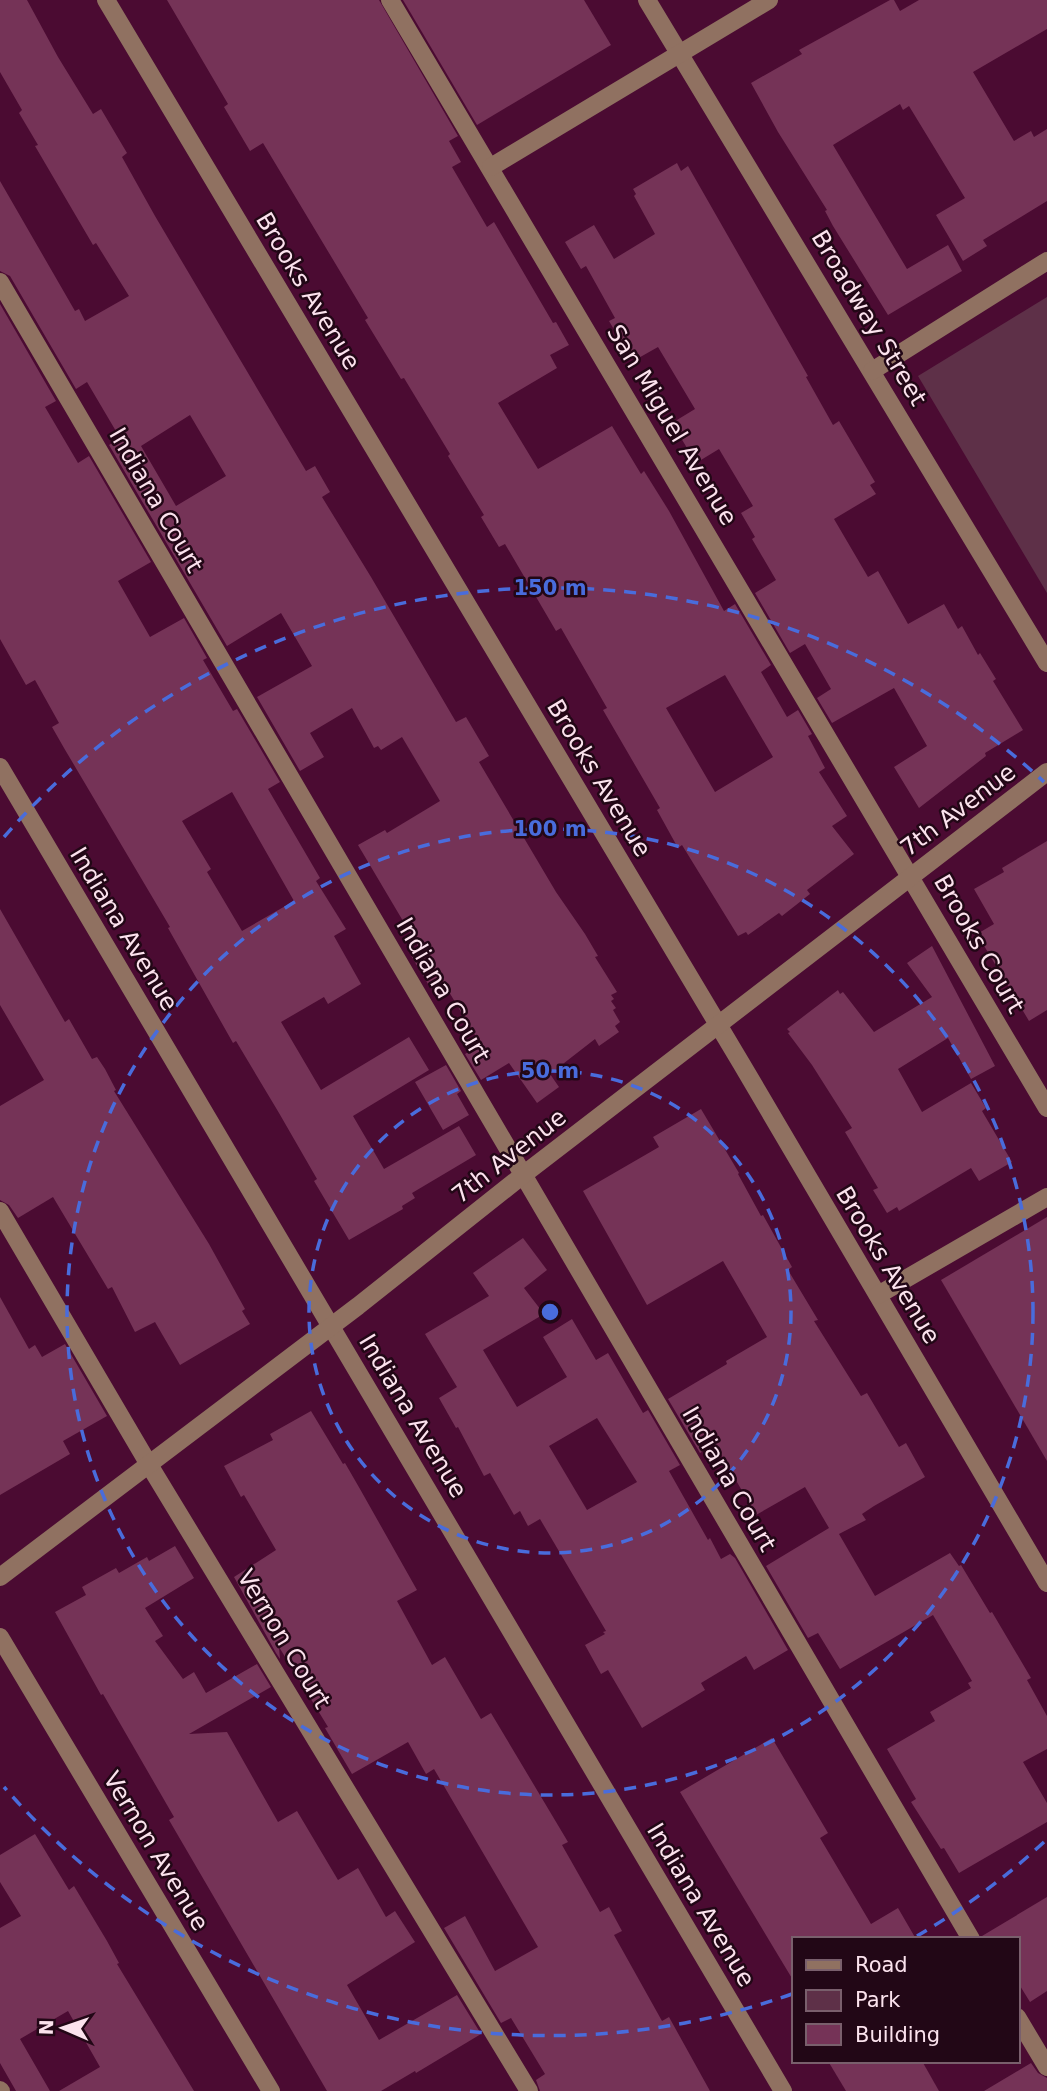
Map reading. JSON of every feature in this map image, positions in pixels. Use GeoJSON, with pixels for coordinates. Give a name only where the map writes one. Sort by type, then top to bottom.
{"type":"FeatureCollection","features":[{"type":"Feature","properties":{"kind":"street","name":"Brooks Avenue"},"geometry":{"type":"LineString","coordinates":[[106,0],[719,1026],[1047,1583]]}},
{"type":"Feature","properties":{"kind":"street","name":"San Miguel Avenue"},"geometry":{"type":"LineString","coordinates":[[390,0],[911,876]]}},
{"type":"Feature","properties":{"kind":"street","name":"Broadway Street"},"geometry":{"type":"LineString","coordinates":[[648,0],[1047,663]]}},
{"type":"Feature","properties":{"kind":"street"},"geometry":{"type":"LineString","coordinates":[[491,167],[769,0]]}},
{"type":"Feature","properties":{"kind":"street"},"geometry":{"type":"LineString","coordinates":[[872,371],[1047,261]]}},
{"type":"Feature","properties":{"kind":"street","name":"Indiana Court"},"geometry":{"type":"LineString","coordinates":[[0,282],[970,1937]]}},
{"type":"Feature","properties":{"kind":"street","name":"Indiana Avenue"},"geometry":{"type":"LineString","coordinates":[[0,767],[783,2091]]}},
{"type":"Feature","properties":{"kind":"street","name":"7th Avenue"},"geometry":{"type":"LineString","coordinates":[[0,1577],[358,1306],[523,1175],[1047,772]]}},
{"type":"Feature","properties":{"kind":"street","name":"Brooks Court"},"geometry":{"type":"LineString","coordinates":[[911,876],[1047,1108]]}},
{"type":"Feature","properties":{"kind":"street"},"geometry":{"type":"LineString","coordinates":[[878,1295],[1047,1197]]}},
{"type":"Feature","properties":{"kind":"street","name":"Vernon Court"},"geometry":{"type":"LineString","coordinates":[[0,1211],[148,1463],[529,2091]]}},
{"type":"Feature","properties":{"kind":"street","name":"Vernon Avenue"},"geometry":{"type":"LineString","coordinates":[[0,1637],[271,2091]]}},
{"type":"Feature","properties":{"kind":"street"},"geometry":{"type":"LineString","coordinates":[[1019,2020],[1047,2067]]}},
{"type":"Feature","properties":{"kind":"green space"},"geometry":{"type":"Polygon","coordinates":[[[1047,297],[1047,593],[918,376],[1047,297]]]}},
{"type":"Feature","properties":{"kind":"building"},"geometry":{"type":"Polygon","coordinates":[[[0,0],[27,0],[93,114],[101,109],[127,153],[122,157],[155,216],[306,471],[315,466],[330,492],[322,497],[456,722],[466,717],[489,756],[479,762],[556,892],[585,934],[598,956],[595,957],[617,992],[611,995],[614,999],[611,1001],[620,1022],[615,1026],[619,1032],[599,1046],[595,1039],[550,1074],[559,1087],[537,1103],[509,1063],[481,1080],[465,1054],[481,1045],[443,982],[431,989],[410,954],[419,948],[358,845],[385,830],[387,833],[440,801],[402,737],[381,750],[378,746],[374,748],[352,708],[310,733],[324,757],[300,771],[257,697],[312,666],[281,613],[227,646],[109,445],[120,438],[87,382],[76,389],[10,276],[0,271],[0,181],[75,311],[79,309],[85,321],[129,296],[96,243],[93,245],[35,146],[38,145],[19,113],[22,110],[0,72],[0,0]],[[190,415],[141,446],[176,506],[226,476],[190,415]]]}},
{"type":"Feature","properties":{"kind":"building"},"geometry":{"type":"Polygon","coordinates":[[[167,0],[379,0],[458,136],[449,141],[461,162],[452,167],[487,227],[494,222],[553,323],[556,322],[569,345],[550,355],[557,368],[498,403],[538,469],[612,426],[641,474],[644,471],[669,511],[724,611],[735,604],[771,665],[761,672],[787,717],[798,710],[812,734],[808,736],[825,768],[819,772],[847,816],[832,826],[854,854],[807,890],[810,894],[782,916],[779,913],[748,935],[746,932],[738,936],[682,845],[678,848],[657,810],[660,808],[603,710],[607,708],[561,628],[556,631],[505,544],[499,547],[481,517],[484,515],[448,456],[450,454],[365,320],[368,318],[263,143],[250,151],[224,107],[228,104],[167,0]],[[725,675],[666,708],[715,792],[773,757],[725,675]]]}},
{"type":"Feature","properties":{"kind":"building"},"geometry":{"type":"Polygon","coordinates":[[[403,0],[584,0],[611,45],[477,125],[403,0]]]}},
{"type":"Feature","properties":{"kind":"building"},"geometry":{"type":"Polygon","coordinates":[[[894,0],[900,11],[919,0],[1047,0],[1047,29],[973,72],[1014,141],[1031,131],[1034,137],[1047,129],[1047,201],[983,240],[987,246],[963,261],[936,215],[965,198],[909,106],[903,110],[900,104],[833,145],[907,269],[948,245],[962,271],[888,315],[833,226],[825,211],[827,210],[751,83],[802,54],[799,50],[894,0]]]}},
{"type":"Feature","properties":{"kind":"building"},"geometry":{"type":"Polygon","coordinates":[[[677,163],[681,171],[688,166],[808,376],[806,377],[833,425],[839,421],[875,482],[870,485],[876,494],[834,519],[868,577],[878,571],[908,624],[944,604],[958,629],[962,626],[978,655],[980,653],[996,679],[993,681],[1023,730],[985,753],[986,756],[919,808],[894,767],[927,746],[894,688],[832,723],[817,698],[831,689],[805,644],[790,653],[755,593],[776,580],[752,539],[755,537],[741,513],[753,506],[719,449],[696,463],[672,423],[695,409],[658,347],[635,360],[627,346],[625,348],[609,321],[615,318],[586,266],[581,269],[565,242],[594,225],[614,259],[655,234],[634,196],[636,194],[633,189],[677,163]]]}},
{"type":"Feature","properties":{"kind":"building"},"geometry":{"type":"Polygon","coordinates":[[[0,304],[56,401],[45,407],[78,463],[89,456],[151,562],[118,581],[150,637],[184,618],[207,658],[203,660],[233,711],[237,709],[280,782],[268,789],[320,878],[316,881],[346,929],[334,936],[361,984],[328,1004],[324,997],[281,1022],[321,1090],[409,1037],[429,1070],[353,1116],[384,1169],[459,1126],[476,1155],[412,1193],[415,1198],[402,1206],[403,1209],[349,1240],[314,1181],[317,1179],[279,1113],[236,1041],[233,1043],[168,928],[170,927],[52,727],[59,723],[35,680],[26,685],[0,639],[0,304]],[[232,792],[182,821],[211,869],[207,872],[242,931],[294,901],[232,792]]]}},
{"type":"Feature","properties":{"kind":"building"},"geometry":{"type":"Polygon","coordinates":[[[1047,841],[1047,1010],[1029,1021],[977,934],[994,924],[974,889],[1004,872],[1002,868],[1047,841]]]}},
{"type":"Feature","properties":{"kind":"building"},"geometry":{"type":"Polygon","coordinates":[[[0,909],[65,1022],[69,1019],[92,1059],[97,1057],[105,1069],[116,1090],[114,1091],[209,1244],[245,1309],[242,1311],[250,1324],[180,1365],[155,1322],[135,1332],[112,1287],[108,1289],[53,1197],[18,1218],[9,1205],[0,1200],[0,1106],[44,1080],[0,1005],[0,909]]]}},
{"type":"Feature","properties":{"kind":"building"},"geometry":{"type":"Polygon","coordinates":[[[932,946],[995,1066],[971,1079],[948,1038],[898,1069],[922,1112],[971,1083],[986,1108],[982,1111],[1012,1162],[979,1181],[971,1168],[899,1211],[897,1207],[887,1213],[873,1190],[878,1188],[845,1132],[852,1128],[787,1029],[838,990],[840,994],[843,992],[874,1032],[932,997],[907,963],[932,946]]]}},
{"type":"Feature","properties":{"kind":"building"},"geometry":{"type":"Polygon","coordinates":[[[446,1065],[461,1091],[457,1094],[469,1115],[443,1130],[415,1082],[446,1065]]]}},
{"type":"Feature","properties":{"kind":"building"},"geometry":{"type":"Polygon","coordinates":[[[701,1109],[792,1267],[788,1270],[818,1320],[814,1321],[861,1396],[867,1393],[899,1447],[906,1443],[925,1477],[874,1506],[862,1514],[866,1520],[839,1534],[875,1596],[950,1553],[959,1566],[961,1565],[990,1613],[992,1612],[1031,1678],[1027,1680],[1047,1716],[1047,1749],[1023,1762],[1047,1803],[1047,1822],[959,1873],[911,1802],[916,1799],[887,1749],[935,1721],[930,1712],[971,1688],[968,1683],[972,1681],[933,1615],[840,1669],[818,1633],[808,1638],[766,1566],[829,1528],[805,1487],[756,1515],[715,1444],[700,1453],[668,1399],[767,1337],[723,1261],[647,1305],[583,1191],[659,1147],[653,1137],[701,1109]]]}},
{"type":"Feature","properties":{"kind":"building"},"geometry":{"type":"Polygon","coordinates":[[[1047,1217],[1047,1461],[941,1280],[1047,1217]]]}},
{"type":"Feature","properties":{"kind":"building"},"geometry":{"type":"Polygon","coordinates":[[[523,1238],[547,1270],[524,1288],[544,1314],[483,1350],[517,1407],[567,1377],[543,1337],[572,1319],[596,1360],[608,1353],[643,1413],[648,1410],[680,1465],[669,1471],[708,1540],[710,1538],[721,1559],[730,1554],[735,1558],[788,1650],[754,1670],[746,1656],[701,1683],[705,1690],[642,1728],[608,1670],[601,1674],[585,1645],[606,1631],[540,1519],[528,1526],[520,1511],[514,1515],[490,1473],[484,1476],[439,1398],[457,1387],[425,1334],[489,1296],[473,1273],[523,1238]],[[597,1418],[549,1446],[587,1510],[637,1482],[597,1418]]]}},
{"type":"Feature","properties":{"kind":"building"},"geometry":{"type":"Polygon","coordinates":[[[0,1297],[29,1349],[35,1345],[42,1357],[65,1344],[107,1416],[63,1441],[70,1454],[0,1495],[0,1297]]]}},
{"type":"Feature","properties":{"kind":"building"},"geometry":{"type":"Polygon","coordinates":[[[311,1411],[343,1464],[345,1463],[417,1590],[397,1601],[432,1665],[445,1657],[481,1719],[491,1713],[568,1842],[562,1845],[600,1912],[609,1907],[622,1931],[614,1935],[662,2021],[669,2017],[710,2091],[540,2091],[536,2080],[545,2074],[511,2018],[501,2023],[444,1928],[465,1916],[495,1971],[538,1947],[434,1769],[426,1774],[408,1742],[352,1774],[325,1728],[328,1727],[279,1647],[280,1659],[276,1653],[234,1577],[276,1550],[224,1466],[273,1440],[270,1434],[311,1411]]]}},
{"type":"Feature","properties":{"kind":"building"},"geometry":{"type":"Polygon","coordinates":[[[175,1546],[194,1578],[145,1608],[163,1636],[155,1641],[183,1679],[194,1672],[206,1693],[257,1664],[271,1687],[189,1734],[227,1732],[278,1822],[297,1811],[338,1880],[358,1868],[386,1917],[395,1911],[415,1942],[347,1985],[379,2040],[457,1995],[481,2034],[381,2091],[327,2091],[169,1820],[174,1817],[55,1612],[86,1595],[82,1587],[116,1568],[119,1573],[147,1557],[149,1561],[175,1546]]]}},
{"type":"Feature","properties":{"kind":"building"},"geometry":{"type":"Polygon","coordinates":[[[772,1738],[828,1833],[820,1838],[871,1924],[898,1908],[915,1937],[792,1937],[792,1978],[680,1792],[772,1738]]]}},
{"type":"Feature","properties":{"kind":"building"},"geometry":{"type":"Polygon","coordinates":[[[35,1834],[69,1890],[74,1886],[107,1941],[119,1963],[117,1964],[194,2091],[59,2091],[100,2067],[68,2011],[20,2039],[50,2091],[16,2091],[0,2063],[0,1928],[21,1916],[0,1882],[0,1855],[35,1834]]]}},
{"type":"Feature","properties":{"kind":"building"},"geometry":{"type":"Polygon","coordinates":[[[1047,1897],[1047,1991],[1030,2002],[1019,1984],[1019,1937],[982,1936],[1047,1897]]]}},
{"type":"Feature","properties":{"kind":"building"},"geometry":{"type":"Polygon","coordinates":[[[829,2063],[923,2063],[939,2091],[846,2091],[829,2063]]]}},
{"type":"Feature","properties":{"kind":"building"},"geometry":{"type":"Polygon","coordinates":[[[1031,2063],[1038,2073],[1047,2078],[1047,2091],[984,2091],[1031,2063]]]}}]}
